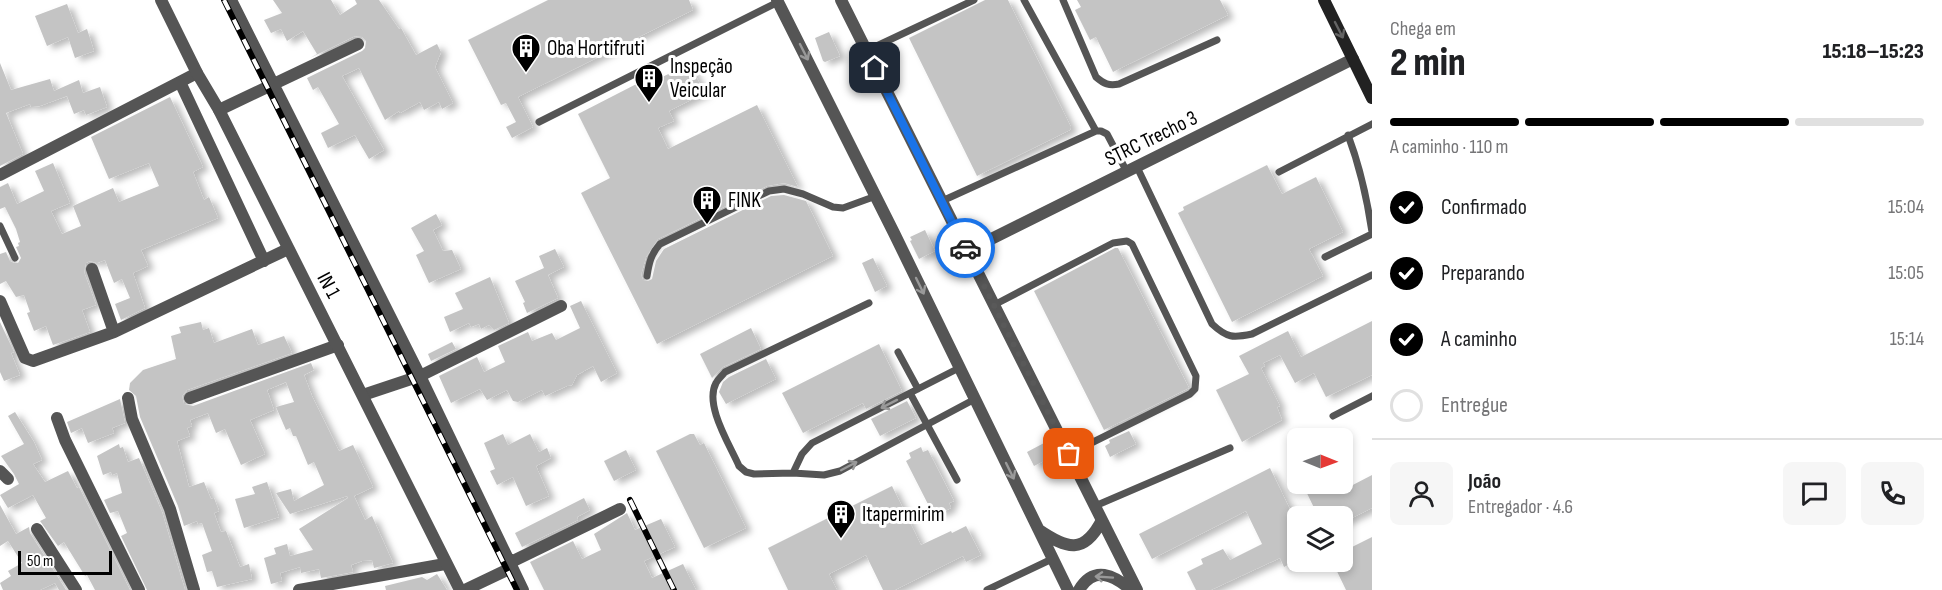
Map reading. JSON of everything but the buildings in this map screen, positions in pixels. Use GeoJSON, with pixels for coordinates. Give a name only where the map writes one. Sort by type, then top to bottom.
{"type":"FeatureCollection","features":[{"type":"Feature","properties":{"kind":"main road"},"geometry":{"type":"LineString","coordinates":[[1324,0],[1372,98]]}},
{"type":"Feature","properties":{"kind":"street","name":"IN 1"},"geometry":{"type":"LineString","coordinates":[[161,0],[197,73],[219,110],[460,590]]}},
{"type":"Feature","properties":{"kind":"street"},"geometry":{"type":"LineString","coordinates":[[231,0],[420,376],[523,590]]}},
{"type":"Feature","properties":{"kind":"street"},"geometry":{"type":"LineString","coordinates":[[835,0],[847,12]]}},
{"type":"Feature","properties":{"kind":"street"},"geometry":{"type":"LineString","coordinates":[[841,0],[1137,590]]}},
{"type":"Feature","properties":{"kind":"street"},"geometry":{"type":"LineString","coordinates":[[779,1],[1068,590]]}},
{"type":"Feature","properties":{"kind":"street"},"geometry":{"type":"LineString","coordinates":[[219,110],[358,44]]}},
{"type":"Feature","properties":{"kind":"street","name":"STRC Trecho 3"},"geometry":{"type":"LineString","coordinates":[[967,251],[1353,59]]}},
{"type":"Feature","properties":{"kind":"street"},"geometry":{"type":"LineString","coordinates":[[0,175],[197,73]]}},
{"type":"Feature","properties":{"kind":"street"},"geometry":{"type":"LineString","coordinates":[[180,82],[264,261]]}},
{"type":"Feature","properties":{"kind":"street"},"geometry":{"type":"LineString","coordinates":[[0,302],[25,358],[33,361],[114,332],[288,249]]}},
{"type":"Feature","properties":{"kind":"street"},"geometry":{"type":"LineString","coordinates":[[92,268],[114,332]]}},
{"type":"Feature","properties":{"kind":"street"},"geometry":{"type":"LineString","coordinates":[[363,395],[420,376],[561,306]]}},
{"type":"Feature","properties":{"kind":"street"},"geometry":{"type":"LineString","coordinates":[[190,398],[338,345]]}},
{"type":"Feature","properties":{"kind":"street"},"geometry":{"type":"LineString","coordinates":[[128,398],[132,419],[170,509],[194,590]]}},
{"type":"Feature","properties":{"kind":"street"},"geometry":{"type":"LineString","coordinates":[[57,418],[65,440],[140,590]]}},
{"type":"Feature","properties":{"kind":"street"},"geometry":{"type":"LineString","coordinates":[[465,590],[620,509]]}},
{"type":"Feature","properties":{"kind":"street"},"geometry":{"type":"LineString","coordinates":[[1038,529],[1063,544],[1075,546],[1088,541],[1102,520]]}},
{"type":"Feature","properties":{"kind":"street"},"geometry":{"type":"LineString","coordinates":[[37,529],[76,590]]}},
{"type":"Feature","properties":{"kind":"street"},"geometry":{"type":"LineString","coordinates":[[299,590],[445,564]]}},
{"type":"Feature","properties":{"kind":"street"},"geometry":{"type":"LineString","coordinates":[[1080,590],[1088,579],[1103,575],[1117,579],[1131,590]]}},
{"type":"Feature","properties":{"kind":"lane"},"geometry":{"type":"LineString","coordinates":[[866,51],[974,0]]}},
{"type":"Feature","properties":{"kind":"lane"},"geometry":{"type":"LineString","coordinates":[[1024,0],[1096,131]]}},
{"type":"Feature","properties":{"kind":"lane"},"geometry":{"type":"LineString","coordinates":[[1063,0],[1096,77],[1102,83],[1119,84],[1217,40]]}},
{"type":"Feature","properties":{"kind":"lane"},"geometry":{"type":"LineString","coordinates":[[539,122],[779,1]]}},
{"type":"Feature","properties":{"kind":"lane"},"geometry":{"type":"LineString","coordinates":[[1279,172],[1372,124]]}},
{"type":"Feature","properties":{"kind":"lane"},"geometry":{"type":"LineString","coordinates":[[942,201],[1096,131],[1101,131],[1107,134],[1132,169],[1212,324],[1222,334],[1236,337],[1252,334],[1372,275]]}},
{"type":"Feature","properties":{"kind":"lane"},"geometry":{"type":"LineString","coordinates":[[1325,257],[1372,233],[1359,166],[1348,135]]}},
{"type":"Feature","properties":{"kind":"lane"},"geometry":{"type":"LineString","coordinates":[[647,276],[653,251],[660,244],[769,191],[784,189],[803,194],[833,207],[843,208],[876,196]]}},
{"type":"Feature","properties":{"kind":"lane"},"geometry":{"type":"LineString","coordinates":[[0,226],[15,258]]}},
{"type":"Feature","properties":{"kind":"lane"},"geometry":{"type":"LineString","coordinates":[[994,305],[1113,243],[1127,241],[1132,244],[1196,376],[1195,389],[1190,394],[1069,454]]}},
{"type":"Feature","properties":{"kind":"lane"},"geometry":{"type":"LineString","coordinates":[[869,303],[725,372],[715,384],[712,398],[714,411],[739,466],[746,472],[754,474],[793,472],[824,475],[840,471],[975,399]]}},
{"type":"Feature","properties":{"kind":"lane"},"geometry":{"type":"LineString","coordinates":[[898,352],[918,389]]}},
{"type":"Feature","properties":{"kind":"lane"},"geometry":{"type":"LineString","coordinates":[[793,472],[802,454],[812,443],[959,368]]}},
{"type":"Feature","properties":{"kind":"lane"},"geometry":{"type":"LineString","coordinates":[[910,393],[957,480]]}},
{"type":"Feature","properties":{"kind":"lane"},"geometry":{"type":"LineString","coordinates":[[1333,416],[1372,396]]}},
{"type":"Feature","properties":{"kind":"lane"},"geometry":{"type":"LineString","coordinates":[[1095,506],[1230,447]]}},
{"type":"Feature","properties":{"kind":"lane"},"geometry":{"type":"LineString","coordinates":[[987,590],[1052,559]]}},
{"type":"Feature","properties":{"kind":"railway"},"geometry":{"type":"LineString","coordinates":[[224,0],[517,590]]}},
{"type":"Feature","properties":{"kind":"railway"},"geometry":{"type":"LineString","coordinates":[[630,500],[674,590]]}},
{"type":"Feature","properties":{"kind":"way so far"},"geometry":{"type":"LineString","coordinates":[[965,248],[1069,454]]}},
{"type":"Feature","properties":{"kind":"place","name":"Oba Hortifruti"},"geometry":{"type":"Point","coordinates":[526,74]}},
{"type":"Feature","properties":{"kind":"place","name":"Inspeção Veicular"},"geometry":{"type":"Point","coordinates":[649,104]}},
{"type":"Feature","properties":{"kind":"place","name":"FINK"},"geometry":{"type":"Point","coordinates":[707,226]}},
{"type":"Feature","properties":{"kind":"place","name":"Itapermirim"},"geometry":{"type":"Point","coordinates":[841,540]}},
{"type":"Feature","properties":{"kind":"route"},"geometry":{"type":"LineString","coordinates":[[875,68],[965,248]]}}]}
